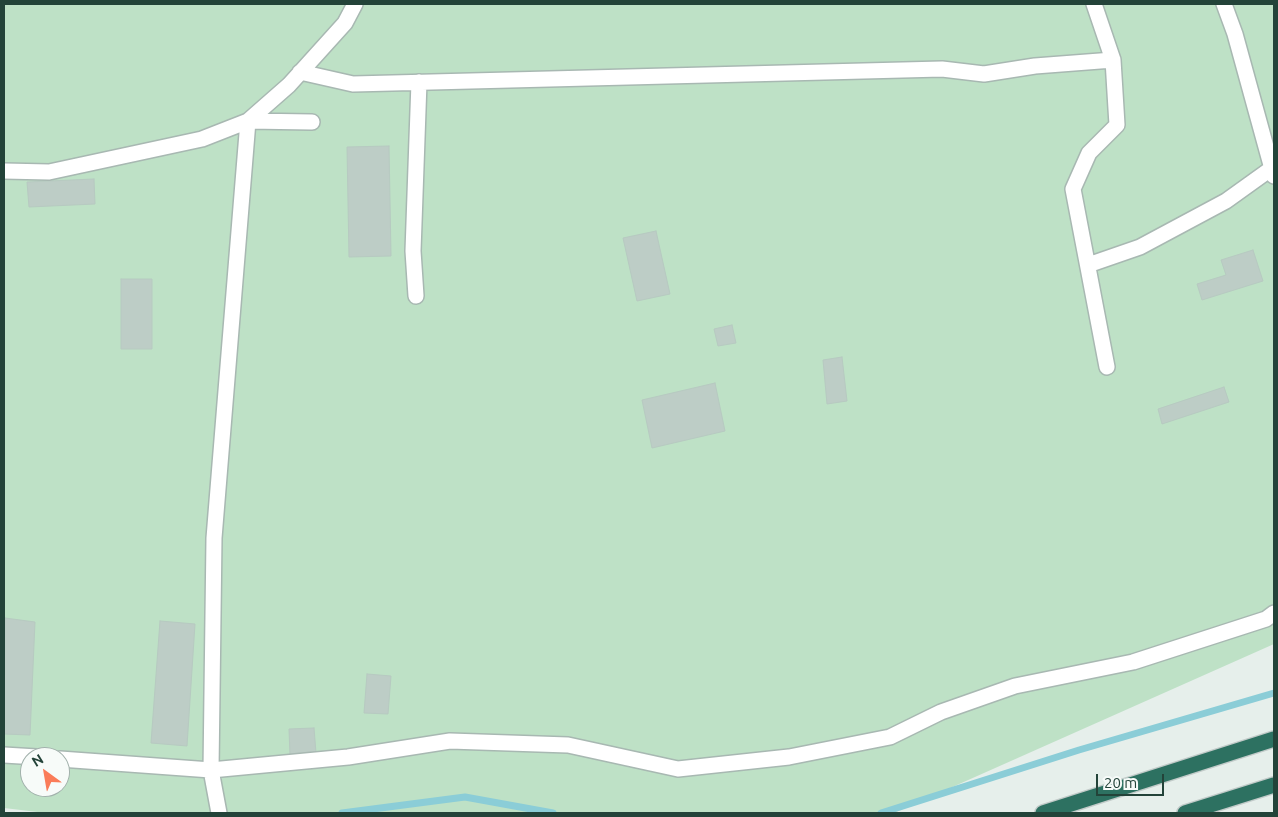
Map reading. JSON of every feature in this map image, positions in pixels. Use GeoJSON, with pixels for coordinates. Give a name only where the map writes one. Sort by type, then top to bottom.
{"type":"FeatureCollection","features":[{"type":"Feature","properties":{"kind":"highway"},"geometry":{"type":"LineString","coordinates":[[1043,813],[1274,739]]}},
{"type":"Feature","properties":{"kind":"highway"},"geometry":{"type":"LineString","coordinates":[[1185,813],[1274,785]]}},
{"type":"Feature","properties":{"kind":"street"},"geometry":{"type":"LineString","coordinates":[[4,171],[49,172],[202,139],[248,121],[300,72],[345,23],[355,4]]}},
{"type":"Feature","properties":{"kind":"street"},"geometry":{"type":"LineString","coordinates":[[1094,4],[1112,60],[1117,125],[1089,153],[1073,189],[1107,367]]}},
{"type":"Feature","properties":{"kind":"street"},"geometry":{"type":"LineString","coordinates":[[1088,265],[1140,247],[1226,201],[1273,172],[1235,34],[1224,4]]}},
{"type":"Feature","properties":{"kind":"street"},"geometry":{"type":"LineString","coordinates":[[300,72],[352,84],[942,69],[984,74],[1035,66],[1112,60]]}},
{"type":"Feature","properties":{"kind":"street"},"geometry":{"type":"LineString","coordinates":[[416,296],[413,251],[419,82]]}},
{"type":"Feature","properties":{"kind":"street"},"geometry":{"type":"LineString","coordinates":[[248,121],[312,122]]}},
{"type":"Feature","properties":{"kind":"street"},"geometry":{"type":"LineString","coordinates":[[219,813],[211,770],[214,538],[248,121]]}},
{"type":"Feature","properties":{"kind":"street"},"geometry":{"type":"LineString","coordinates":[[70,760],[211,770],[348,757],[450,741],[568,745],[678,769],[789,757],[890,737],[941,712],[1015,686],[1133,662],[1266,619],[1274,613]]}},
{"type":"Feature","properties":{"kind":"street"},"geometry":{"type":"LineString","coordinates":[[4,755],[20,756]]}},
{"type":"Feature","properties":{"kind":"green space"},"geometry":{"type":"Polygon","coordinates":[[[4,4],[1274,4],[1274,644],[894,813],[46,813],[4,808],[4,4]]]}},
{"type":"Feature","properties":{"kind":"building"},"geometry":{"type":"Polygon","coordinates":[[[389,146],[391,256],[349,257],[347,147],[389,146]]]}},
{"type":"Feature","properties":{"kind":"building"},"geometry":{"type":"Polygon","coordinates":[[[94,179],[95,204],[29,207],[27,182],[94,179]]]}},
{"type":"Feature","properties":{"kind":"building"},"geometry":{"type":"Polygon","coordinates":[[[656,231],[670,294],[637,301],[623,238],[656,231]]]}},
{"type":"Feature","properties":{"kind":"building"},"geometry":{"type":"Polygon","coordinates":[[[1253,250],[1263,281],[1202,300],[1197,284],[1226,275],[1221,260],[1253,250]]]}},
{"type":"Feature","properties":{"kind":"building"},"geometry":{"type":"Polygon","coordinates":[[[121,279],[152,279],[152,349],[121,349],[121,279]]]}},
{"type":"Feature","properties":{"kind":"building"},"geometry":{"type":"Polygon","coordinates":[[[732,325],[736,343],[718,346],[714,329],[732,325]]]}},
{"type":"Feature","properties":{"kind":"building"},"geometry":{"type":"Polygon","coordinates":[[[842,357],[847,401],[827,404],[823,360],[842,357]]]}},
{"type":"Feature","properties":{"kind":"building"},"geometry":{"type":"Polygon","coordinates":[[[715,383],[725,431],[652,448],[642,400],[715,383]]]}},
{"type":"Feature","properties":{"kind":"building"},"geometry":{"type":"Polygon","coordinates":[[[1224,387],[1229,402],[1162,424],[1158,409],[1224,387]]]}},
{"type":"Feature","properties":{"kind":"building"},"geometry":{"type":"Polygon","coordinates":[[[5,618],[35,622],[30,735],[4,734],[5,618]]]}},
{"type":"Feature","properties":{"kind":"building"},"geometry":{"type":"Polygon","coordinates":[[[160,621],[195,624],[187,746],[151,743],[160,621]]]}},
{"type":"Feature","properties":{"kind":"building"},"geometry":{"type":"Polygon","coordinates":[[[367,674],[391,676],[388,714],[364,713],[367,674]]]}},
{"type":"Feature","properties":{"kind":"building"},"geometry":{"type":"Polygon","coordinates":[[[314,728],[316,753],[290,755],[289,729],[314,728]]]}},
{"type":"Feature","properties":{"kind":"waterway"},"geometry":{"type":"LineString","coordinates":[[881,813],[1079,750],[1274,693]]}},
{"type":"Feature","properties":{"kind":"waterway"},"geometry":{"type":"LineString","coordinates":[[342,813],[465,797],[553,813]]}}]}
